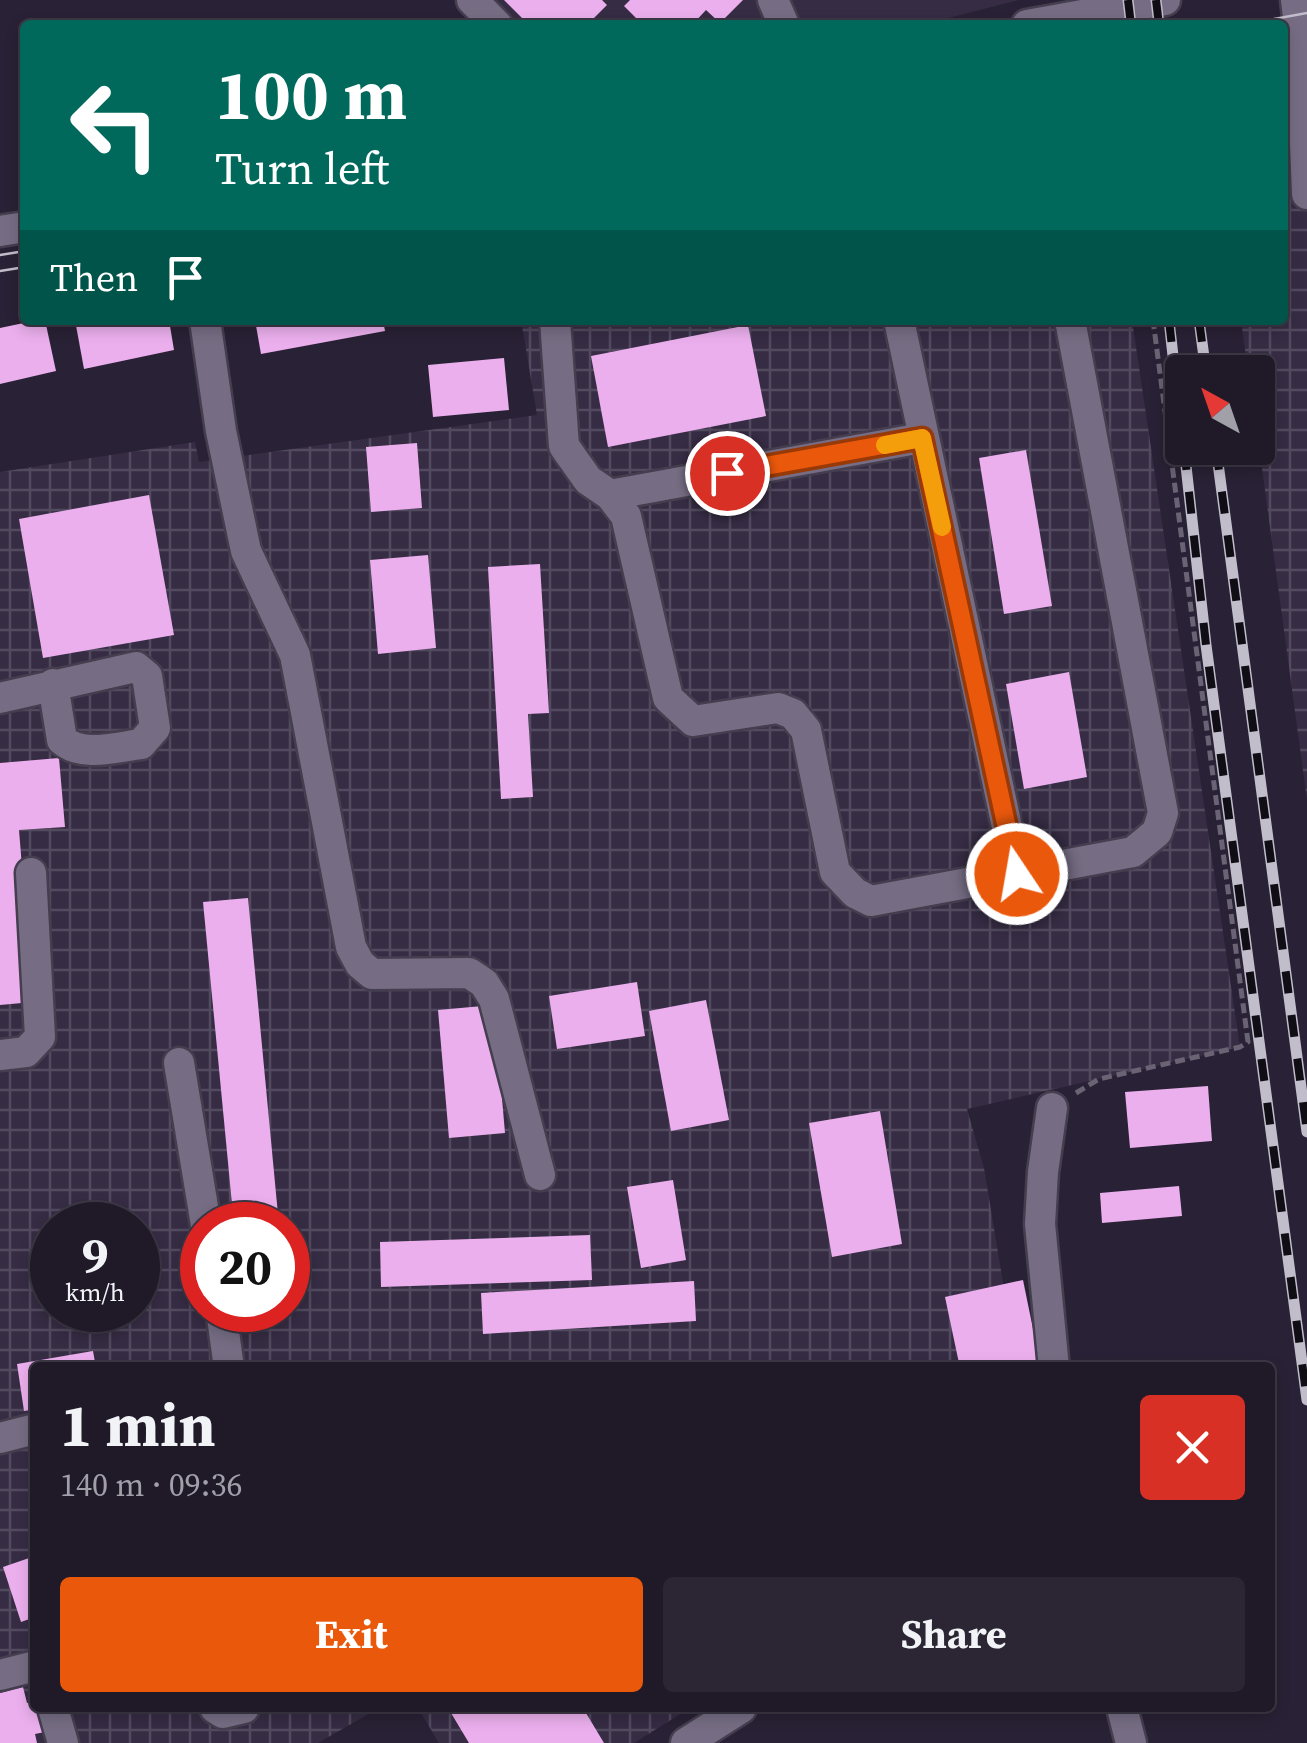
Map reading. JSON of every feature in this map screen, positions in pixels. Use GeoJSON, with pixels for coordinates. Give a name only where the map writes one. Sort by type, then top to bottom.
{"type":"FeatureCollection","features":[{"type":"Feature","properties":{"kind":"street"},"geometry":{"type":"LineString","coordinates":[[472,0],[492,20]]}},
{"type":"Feature","properties":{"kind":"street"},"geometry":{"type":"LineString","coordinates":[[1054,20],[1165,0]]}},
{"type":"Feature","properties":{"kind":"street"},"geometry":{"type":"LineString","coordinates":[[1296,0],[1302,43],[1307,194]]}},
{"type":"Feature","properties":{"kind":"street"},"geometry":{"type":"LineString","coordinates":[[206,325],[221,431],[246,551],[295,654],[351,947],[360,964],[372,974],[468,974],[484,983],[494,998],[540,1175]]}},
{"type":"Feature","properties":{"kind":"street"},"geometry":{"type":"LineString","coordinates":[[555,325],[564,446],[588,480],[610,494],[626,516],[668,698],[693,721],[778,708],[793,714],[806,730],[835,872],[855,892],[872,901],[1133,852],[1157,832],[1163,813],[1071,325]]}},
{"type":"Feature","properties":{"kind":"street"},"geometry":{"type":"LineString","coordinates":[[900,325],[1017,874]]}},
{"type":"Feature","properties":{"kind":"street"},"geometry":{"type":"LineString","coordinates":[[610,494],[922,438]]}},
{"type":"Feature","properties":{"kind":"street"},"geometry":{"type":"LineString","coordinates":[[0,698],[54,684]]}},
{"type":"Feature","properties":{"kind":"street"},"geometry":{"type":"LineString","coordinates":[[0,1055],[26,1052],[40,1036],[32,873]]}},
{"type":"Feature","properties":{"kind":"street"},"geometry":{"type":"LineString","coordinates":[[179,1063],[202,1202]]}},
{"type":"Feature","properties":{"kind":"street"},"geometry":{"type":"LineString","coordinates":[[1052,1108],[1040,1224],[1053,1362]]}},
{"type":"Feature","properties":{"kind":"street"},"geometry":{"type":"LineString","coordinates":[[224,1332],[229,1362]]}},
{"type":"Feature","properties":{"kind":"street"},"geometry":{"type":"LineString","coordinates":[[0,1438],[30,1430]]}},
{"type":"Feature","properties":{"kind":"street"},"geometry":{"type":"LineString","coordinates":[[0,1675],[30,1667]]}},
{"type":"Feature","properties":{"kind":"street"},"geometry":{"type":"LineString","coordinates":[[54,1712],[63,1743]]}},
{"type":"Feature","properties":{"kind":"street"},"geometry":{"type":"LineString","coordinates":[[686,1743],[735,1712]]}},
{"type":"Feature","properties":{"kind":"street"},"geometry":{"type":"LineString","coordinates":[[1123,1712],[1131,1743]]}},
{"type":"Feature","properties":{"kind":"path"},"geometry":{"type":"LineString","coordinates":[[1052,1108],[1099,1080],[1248,1042],[1153,325]]}},
{"type":"Feature","properties":{"kind":"shaded area"},"geometry":{"type":"Polygon","coordinates":[[[489,0],[1019,0],[941,20],[509,20],[489,0]]]}},
{"type":"Feature","properties":{"kind":"shaded area"},"geometry":{"type":"Polygon","coordinates":[[[1307,67],[1307,800],[1262,465],[1275,465],[1275,355],[1246,355],[1242,325],[1288,325],[1288,71],[1307,67]]]}},
{"type":"Feature","properties":{"kind":"shaded area"},"geometry":{"type":"Polygon","coordinates":[[[522,325],[1133,325],[1240,1047],[967,1109],[984,1168],[1016,1362],[30,1362],[30,1712],[372,1712],[318,1743],[0,1743],[0,472],[195,442],[199,462],[537,415],[522,325]]]}},
{"type":"Feature","properties":{"kind":"shaded area"},"geometry":{"type":"Polygon","coordinates":[[[420,1712],[684,1712],[634,1743],[439,1743],[420,1712]]]}},
{"type":"Feature","properties":{"kind":"building"},"geometry":{"type":"Polygon","coordinates":[[[504,0],[602,0],[607,5],[592,20],[524,20],[504,0]]]}},
{"type":"Feature","properties":{"kind":"building"},"geometry":{"type":"Polygon","coordinates":[[[630,0],[743,0],[723,20],[717,20],[706,10],[697,20],[638,20],[624,6],[630,0]]]}},
{"type":"Feature","properties":{"kind":"building"},"geometry":{"type":"Polygon","coordinates":[[[46,325],[56,371],[0,384],[0,328],[46,325]]]}},
{"type":"Feature","properties":{"kind":"building"},"geometry":{"type":"Polygon","coordinates":[[[76,325],[170,325],[174,350],[84,369],[76,325]]]}},
{"type":"Feature","properties":{"kind":"building"},"geometry":{"type":"Polygon","coordinates":[[[256,325],[384,325],[385,331],[261,354],[256,325]]]}},
{"type":"Feature","properties":{"kind":"building"},"geometry":{"type":"Polygon","coordinates":[[[748,325],[766,416],[608,447],[591,356],[748,325]]]}},
{"type":"Feature","properties":{"kind":"building"},"geometry":{"type":"Polygon","coordinates":[[[504,358],[509,410],[433,417],[428,365],[504,358]]]}},
{"type":"Feature","properties":{"kind":"building"},"geometry":{"type":"Polygon","coordinates":[[[417,443],[422,508],[371,512],[366,447],[417,443]]]}},
{"type":"Feature","properties":{"kind":"building"},"geometry":{"type":"Polygon","coordinates":[[[1026,450],[1052,606],[1004,614],[979,458],[1026,450]]]}},
{"type":"Feature","properties":{"kind":"building"},"geometry":{"type":"Polygon","coordinates":[[[149,495],[174,635],[43,658],[19,519],[149,495]]]}},
{"type":"Feature","properties":{"kind":"building"},"geometry":{"type":"Polygon","coordinates":[[[428,555],[436,648],[378,654],[370,560],[428,555]]]}},
{"type":"Feature","properties":{"kind":"building"},"geometry":{"type":"Polygon","coordinates":[[[540,564],[549,713],[528,714],[533,797],[501,799],[488,567],[540,564]]]}},
{"type":"Feature","properties":{"kind":"building"},"geometry":{"type":"Polygon","coordinates":[[[1069,672],[1087,777],[1024,789],[1006,684],[1069,672]]]}},
{"type":"Feature","properties":{"kind":"building"},"geometry":{"type":"Polygon","coordinates":[[[59,758],[65,827],[19,830],[33,1002],[0,1005],[0,763],[59,758]]]}},
{"type":"Feature","properties":{"kind":"building"},"geometry":{"type":"Polygon","coordinates":[[[248,898],[277,1202],[232,1202],[203,902],[248,898]]]}},
{"type":"Feature","properties":{"kind":"building"},"geometry":{"type":"Polygon","coordinates":[[[637,982],[645,1036],[557,1049],[549,996],[637,982]]]}},
{"type":"Feature","properties":{"kind":"building"},"geometry":{"type":"Polygon","coordinates":[[[706,1000],[729,1120],[671,1131],[649,1011],[706,1000]]]}},
{"type":"Feature","properties":{"kind":"building"},"geometry":{"type":"Polygon","coordinates":[[[494,1005],[505,1133],[449,1138],[438,1010],[494,1005]]]}},
{"type":"Feature","properties":{"kind":"building"},"geometry":{"type":"Polygon","coordinates":[[[1208,1086],[1212,1141],[1130,1148],[1125,1092],[1208,1086]]]}},
{"type":"Feature","properties":{"kind":"building"},"geometry":{"type":"Polygon","coordinates":[[[880,1111],[902,1244],[832,1257],[809,1123],[880,1111]]]}},
{"type":"Feature","properties":{"kind":"building"},"geometry":{"type":"Polygon","coordinates":[[[673,1180],[686,1260],[641,1268],[627,1187],[673,1180]]]}},
{"type":"Feature","properties":{"kind":"building"},"geometry":{"type":"Polygon","coordinates":[[[1179,1186],[1182,1216],[1102,1223],[1100,1193],[1179,1186]]]}},
{"type":"Feature","properties":{"kind":"building"},"geometry":{"type":"Polygon","coordinates":[[[590,1235],[592,1280],[381,1287],[380,1242],[590,1235]]]}},
{"type":"Feature","properties":{"kind":"building"},"geometry":{"type":"Polygon","coordinates":[[[1023,1280],[1040,1362],[959,1362],[945,1297],[1023,1280]]]}},
{"type":"Feature","properties":{"kind":"building"},"geometry":{"type":"Polygon","coordinates":[[[694,1281],[696,1321],[483,1334],[481,1293],[694,1281]]]}},
{"type":"Feature","properties":{"kind":"building"},"geometry":{"type":"Polygon","coordinates":[[[93,1351],[95,1362],[30,1362],[30,1410],[24,1411],[17,1364],[93,1351]]]}},
{"type":"Feature","properties":{"kind":"building"},"geometry":{"type":"Polygon","coordinates":[[[30,1558],[30,1619],[21,1622],[3,1567],[30,1558]]]}},
{"type":"Feature","properties":{"kind":"building"},"geometry":{"type":"Polygon","coordinates":[[[23,1687],[30,1712],[39,1712],[45,1732],[35,1734],[37,1743],[0,1743],[0,1693],[23,1687]]]}},
{"type":"Feature","properties":{"kind":"building"},"geometry":{"type":"Polygon","coordinates":[[[450,1712],[585,1712],[604,1743],[469,1743],[450,1712]]]}},
{"type":"Feature","properties":{"kind":"tram line"},"geometry":{"type":"LineString","coordinates":[[1269,20],[1307,13]]}},
{"type":"Feature","properties":{"kind":"tram line"},"geometry":{"type":"LineString","coordinates":[[0,255],[20,252]]}},
{"type":"Feature","properties":{"kind":"tram line"},"geometry":{"type":"LineString","coordinates":[[0,271],[20,268]]}},
{"type":"Feature","properties":{"kind":"railway"},"geometry":{"type":"LineString","coordinates":[[1128,0],[1130,20]]}},
{"type":"Feature","properties":{"kind":"railway"},"geometry":{"type":"LineString","coordinates":[[1156,0],[1158,20]]}},
{"type":"Feature","properties":{"kind":"railway"},"geometry":{"type":"LineString","coordinates":[[1170,325],[1173,355]]}},
{"type":"Feature","properties":{"kind":"railway"},"geometry":{"type":"LineString","coordinates":[[1200,325],[1204,355]]}},
{"type":"Feature","properties":{"kind":"railway"},"geometry":{"type":"LineString","coordinates":[[1186,465],[1206,645],[1307,1400]]}},
{"type":"Feature","properties":{"kind":"railway"},"geometry":{"type":"LineString","coordinates":[[1218,465],[1307,1132]]}},
{"type":"Feature","properties":{"kind":"slow traffic"},"geometry":{"type":"LineString","coordinates":[[885,445],[922,438],[942,527]]}},
{"type":"Feature","properties":{"kind":"route"},"geometry":{"type":"LineString","coordinates":[[727,473],[922,438],[1017,874]]}}]}
